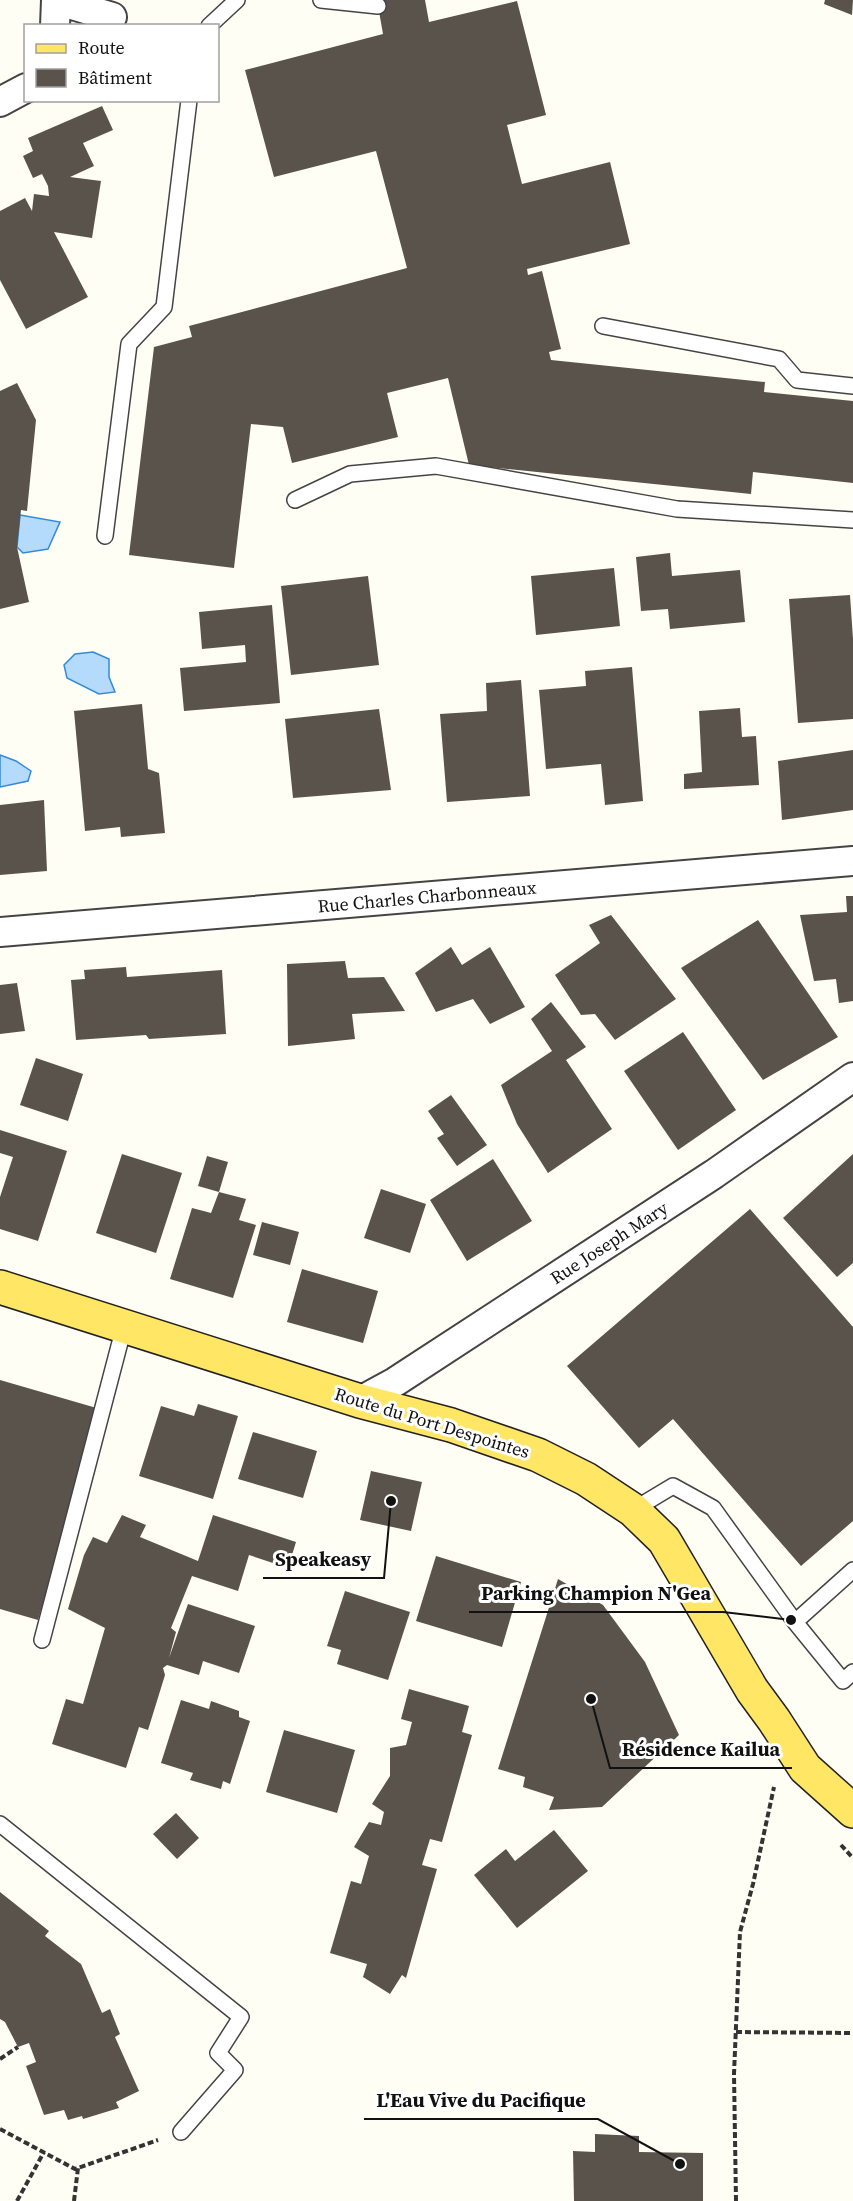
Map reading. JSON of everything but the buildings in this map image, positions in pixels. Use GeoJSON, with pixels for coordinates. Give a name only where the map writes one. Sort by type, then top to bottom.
{"type":"FeatureCollection","features":[{"type":"Feature","properties":{"kind":"main road","name":"Route du Port Despointes"},"geometry":{"type":"LineString","coordinates":[[0,1287],[360,1401],[451,1425],[538,1455],[586,1479],[633,1510],[664,1540],[752,1690],[805,1768],[853,1811]]}},
{"type":"Feature","properties":{"kind":"street"},"geometry":{"type":"LineString","coordinates":[[55,24],[56,0],[114,14]]}},
{"type":"Feature","properties":{"kind":"street"},"geometry":{"type":"LineString","coordinates":[[0,102],[24,89]]}},
{"type":"Feature","properties":{"kind":"street","name":"Rue Charles Charbonneaux"},"geometry":{"type":"LineString","coordinates":[[0,932],[853,861]]}},
{"type":"Feature","properties":{"kind":"street","name":"Rue Joseph Mary"},"geometry":{"type":"LineString","coordinates":[[360,1401],[395,1382],[714,1174],[853,1077]]}},
{"type":"Feature","properties":{"kind":"lane"},"geometry":{"type":"LineString","coordinates":[[211,24],[237,0]]}},
{"type":"Feature","properties":{"kind":"lane"},"geometry":{"type":"LineString","coordinates":[[321,0],[378,6]]}},
{"type":"Feature","properties":{"kind":"lane"},"geometry":{"type":"LineString","coordinates":[[105,536],[129,344],[164,307],[189,102]]}},
{"type":"Feature","properties":{"kind":"lane"},"geometry":{"type":"LineString","coordinates":[[603,327],[779,359],[796,380],[853,386]]}},
{"type":"Feature","properties":{"kind":"lane"},"geometry":{"type":"LineString","coordinates":[[295,500],[350,474],[436,466],[677,509],[853,520]]}},
{"type":"Feature","properties":{"kind":"lane"},"geometry":{"type":"LineString","coordinates":[[42,1640],[124,1327]]}},
{"type":"Feature","properties":{"kind":"lane"},"geometry":{"type":"LineString","coordinates":[[633,1510],[673,1486],[713,1508],[795,1622],[850,1680]]}},
{"type":"Feature","properties":{"kind":"lane"},"geometry":{"type":"LineString","coordinates":[[795,1622],[853,1570]]}},
{"type":"Feature","properties":{"kind":"lane"},"geometry":{"type":"LineString","coordinates":[[0,1824],[241,2017],[218,2053],[235,2070],[181,2133]]}},
{"type":"Feature","properties":{"kind":"path"},"geometry":{"type":"LineString","coordinates":[[736,2201],[734,2074],[740,1932],[774,1787]]}},
{"type":"Feature","properties":{"kind":"path"},"geometry":{"type":"LineString","coordinates":[[736,2032],[853,2033]]}},
{"type":"Feature","properties":{"kind":"path"},"geometry":{"type":"LineString","coordinates":[[0,2059],[18,2047]]}},
{"type":"Feature","properties":{"kind":"path"},"geometry":{"type":"LineString","coordinates":[[0,2129],[75,2169],[181,2133]]}},
{"type":"Feature","properties":{"kind":"path"},"geometry":{"type":"LineString","coordinates":[[17,2201],[44,2152]]}},
{"type":"Feature","properties":{"kind":"path"},"geometry":{"type":"LineString","coordinates":[[74,2201],[78,2168]]}},
{"type":"Feature","properties":{"kind":"water"},"geometry":{"type":"Polygon","coordinates":[[[20,515],[60,522],[48,549],[23,553],[17,547],[20,515]]]}},
{"type":"Feature","properties":{"kind":"water"},"geometry":{"type":"Polygon","coordinates":[[[93,652],[109,659],[109,677],[115,692],[99,694],[67,678],[64,665],[75,654],[93,652]]]}},
{"type":"Feature","properties":{"kind":"water"},"geometry":{"type":"Polygon","coordinates":[[[0,755],[16,761],[31,771],[28,781],[0,787],[0,755]]]}},
{"type":"Feature","properties":{"kind":"place","name":"Speakeasy"},"geometry":{"type":"Point","coordinates":[391,1501]}},
{"type":"Feature","properties":{"kind":"place","name":"Parking Champion N'Gea"},"geometry":{"type":"Point","coordinates":[791,1620]}},
{"type":"Feature","properties":{"kind":"place","name":"Résidence Kailua"},"geometry":{"type":"Point","coordinates":[591,1699]}},
{"type":"Feature","properties":{"kind":"place","name":"L'Eau Vive du Pacifique"},"geometry":{"type":"Point","coordinates":[680,2164]}}]}
